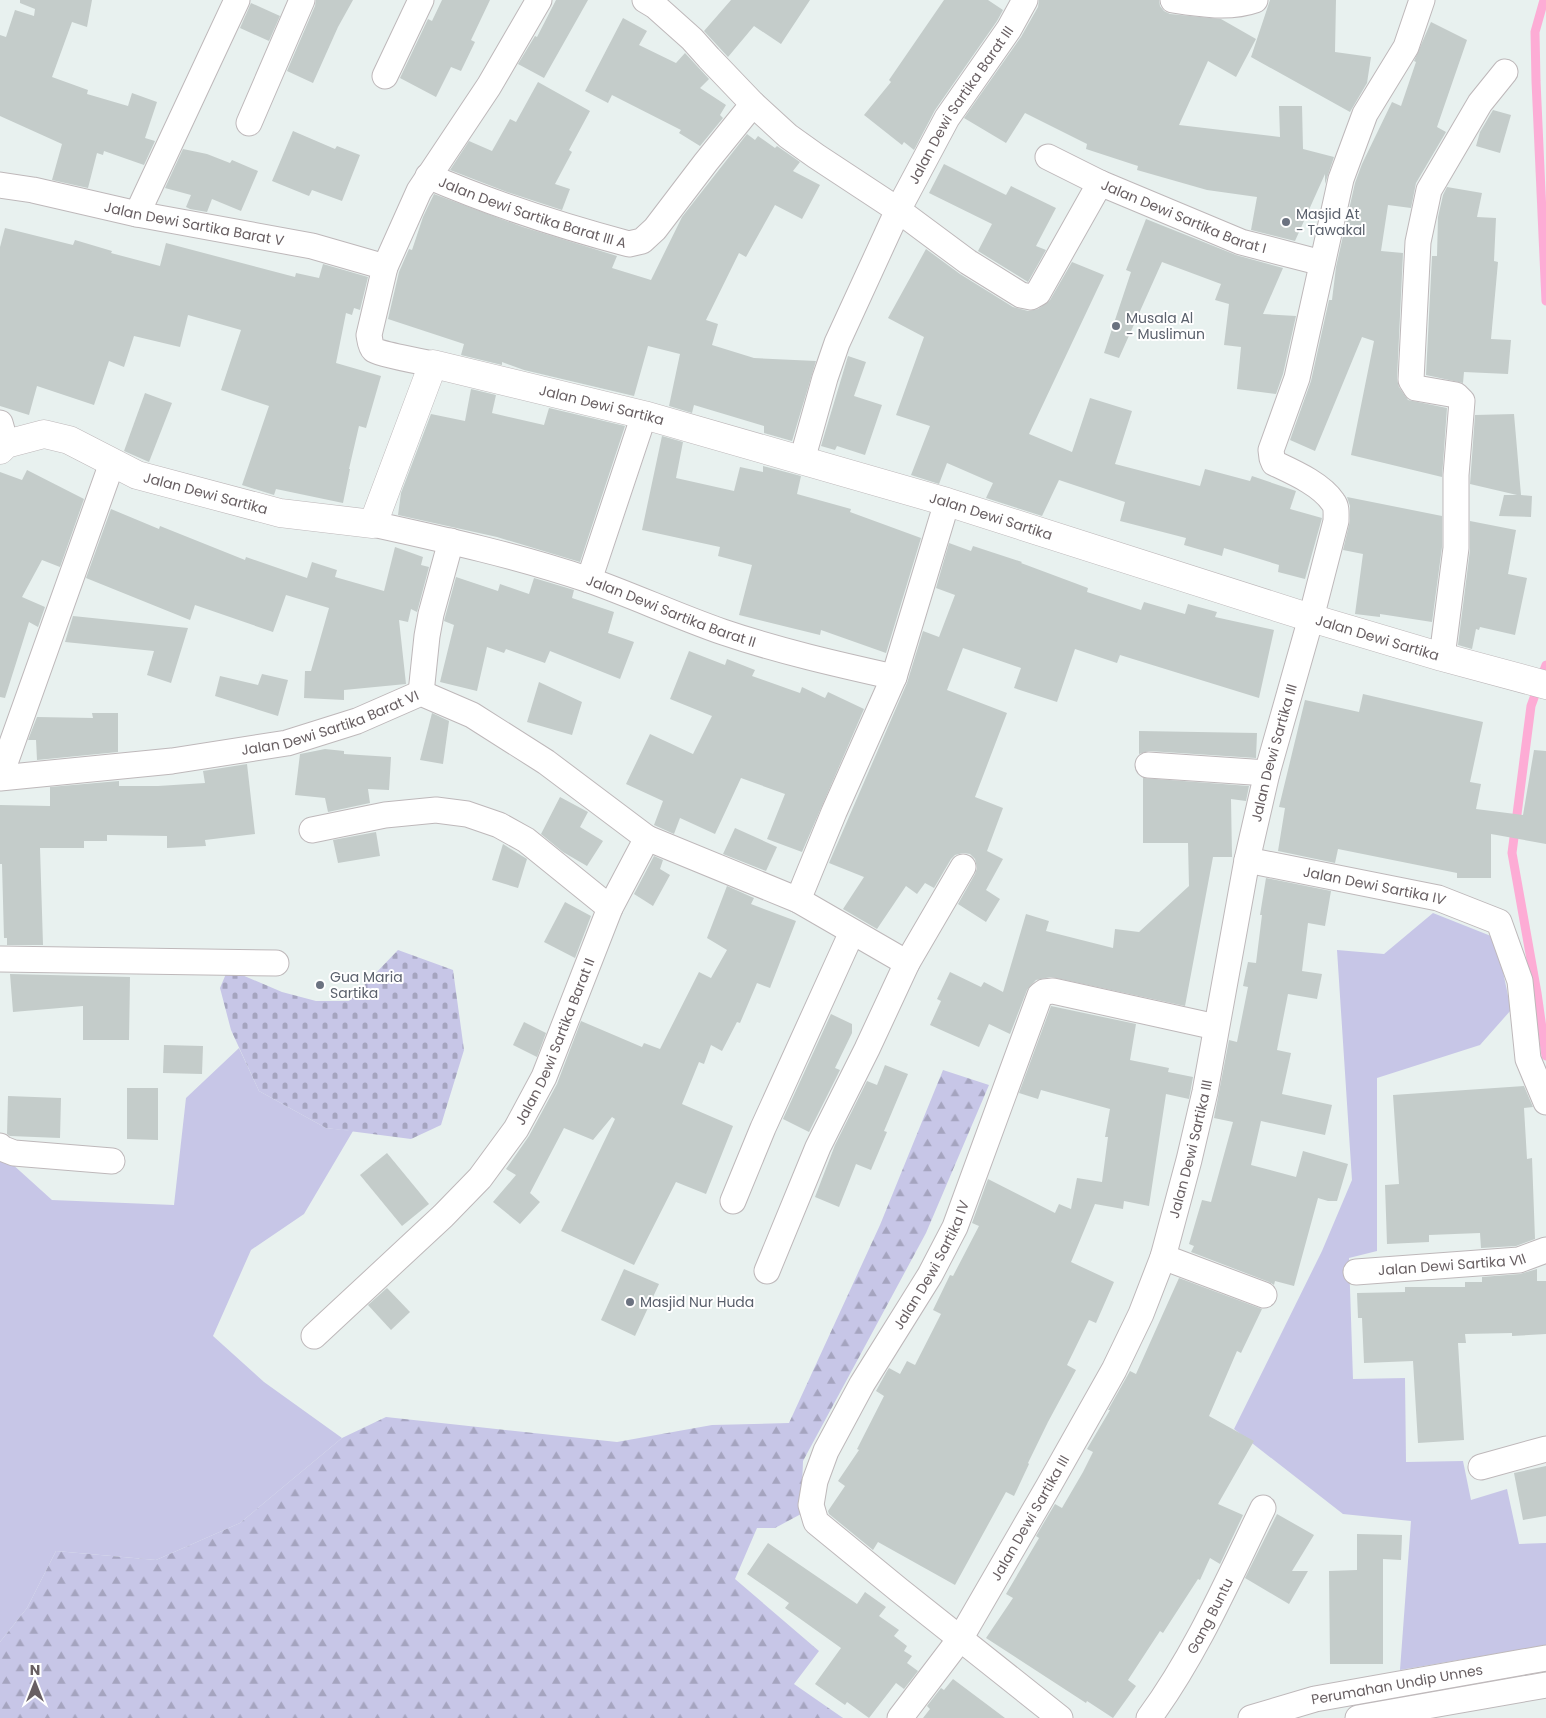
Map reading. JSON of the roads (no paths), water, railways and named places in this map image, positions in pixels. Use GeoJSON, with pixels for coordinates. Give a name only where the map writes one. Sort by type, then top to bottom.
{"type":"FeatureCollection","features":[{"type":"Feature","properties":{"kind":"street"},"geometry":{"type":"LineString","coordinates":[[137,214],[237,0]]}},
{"type":"Feature","properties":{"kind":"street"},"geometry":{"type":"LineString","coordinates":[[249,123],[302,0]]}},
{"type":"Feature","properties":{"kind":"street"},"geometry":{"type":"LineString","coordinates":[[385,76],[421,0]]}},
{"type":"Feature","properties":{"kind":"street"},"geometry":{"type":"LineString","coordinates":[[385,267],[419,191],[489,86],[539,0]]}},
{"type":"Feature","properties":{"kind":"street"},"geometry":{"type":"LineString","coordinates":[[645,0],[655,6],[692,39],[753,104],[788,136],[898,210]]}},
{"type":"Feature","properties":{"kind":"street","name":"Jalan Dewi Sartika Barat III"},"geometry":{"type":"LineString","coordinates":[[802,460],[825,378],[838,343],[898,210],[947,118],[1009,29],[1025,0]]}},
{"type":"Feature","properties":{"kind":"street"},"geometry":{"type":"LineString","coordinates":[[1173,0],[1235,4],[1255,0]]}},
{"type":"Feature","properties":{"kind":"street"},"geometry":{"type":"LineString","coordinates":[[1311,618],[1336,521],[1336,511],[1334,503],[1327,495],[1308,480],[1274,463],[1271,450],[1297,378],[1341,178],[1364,114],[1406,47],[1422,0]]}},
{"type":"Feature","properties":{"kind":"street"},"geometry":{"type":"LineString","coordinates":[[1442,657],[1456,548],[1456,474],[1462,401],[1456,395],[1416,388],[1411,380],[1418,242],[1429,190],[1480,103],[1505,72]]}},
{"type":"Feature","properties":{"kind":"street","name":"Jalan Dewi Sartika Barat III A"},"geometry":{"type":"LineString","coordinates":[[428,176],[476,197],[517,211],[629,244],[642,241],[655,229],[753,104]]}},
{"type":"Feature","properties":{"kind":"street"},"geometry":{"type":"LineString","coordinates":[[1048,156],[1100,183]]}},
{"type":"Feature","properties":{"kind":"street","name":"Jalan Dewi Sartika Barat I"},"geometry":{"type":"LineString","coordinates":[[898,210],[968,262],[1021,295],[1031,297],[1038,293],[1100,183],[1241,242],[1322,263]]}},
{"type":"Feature","properties":{"kind":"street","name":"Jalan Dewi Sartika Barat V"},"geometry":{"type":"LineString","coordinates":[[0,185],[33,190],[137,214],[312,246],[385,267]]}},
{"type":"Feature","properties":{"kind":"street","name":"Jalan Dewi Sartika"},"geometry":{"type":"LineString","coordinates":[[385,267],[369,335],[370,344],[374,350],[644,416],[802,460],[947,502],[1311,618],[1442,657],[1546,685]]}},
{"type":"Feature","properties":{"kind":"street"},"geometry":{"type":"LineString","coordinates":[[373,524],[432,364]]}},
{"type":"Feature","properties":{"kind":"street"},"geometry":{"type":"LineString","coordinates":[[589,580],[644,416]]}},
{"type":"Feature","properties":{"kind":"street","name":"Jalan Dewi Sartika"},"geometry":{"type":"LineString","coordinates":[[2,439],[44,434],[69,440],[137,475],[280,513],[373,524]]}},
{"type":"Feature","properties":{"kind":"street"},"geometry":{"type":"LineString","coordinates":[[0,778],[112,463]]}},
{"type":"Feature","properties":{"kind":"street"},"geometry":{"type":"LineString","coordinates":[[798,900],[834,812],[894,677],[947,502]]}},
{"type":"Feature","properties":{"kind":"street","name":"Jalan Dewi Sartika Barat II"},"geometry":{"type":"LineString","coordinates":[[373,524],[526,560],[589,580],[722,632],[795,654],[894,677]]}},
{"type":"Feature","properties":{"kind":"street"},"geometry":{"type":"LineString","coordinates":[[421,693],[426,636],[451,541]]}},
{"type":"Feature","properties":{"kind":"street","name":"Jalan Dewi Sartika III"},"geometry":{"type":"LineString","coordinates":[[900,1718],[960,1639],[1114,1370],[1142,1314],[1163,1257],[1190,1160],[1205,1092],[1247,860],[1267,773],[1311,618]]}},
{"type":"Feature","properties":{"kind":"street","name":"Jalan Dewi Sartika Barat VI"},"geometry":{"type":"LineString","coordinates":[[0,778],[172,761],[287,743],[357,721],[421,693],[472,715],[546,762],[647,838]]}},
{"type":"Feature","properties":{"kind":"street"},"geometry":{"type":"LineString","coordinates":[[1148,766],[1267,773]]}},
{"type":"Feature","properties":{"kind":"street"},"geometry":{"type":"LineString","coordinates":[[312,830],[393,814],[436,810],[467,814],[499,824],[526,840],[610,908]]}},
{"type":"Feature","properties":{"kind":"street"},"geometry":{"type":"LineString","coordinates":[[647,838],[798,900],[907,963]]}},
{"type":"Feature","properties":{"kind":"street","name":"Jalan Dewi Sartika Barat II"},"geometry":{"type":"LineString","coordinates":[[314,1336],[443,1216],[480,1178],[516,1129],[544,1077],[610,908],[647,838]]}},
{"type":"Feature","properties":{"kind":"street","name":"Jalan Dewi Sartika IV"},"geometry":{"type":"LineString","coordinates":[[1247,860],[1438,898],[1499,922],[1520,981],[1528,1059],[1546,1102]]}},
{"type":"Feature","properties":{"kind":"street"},"geometry":{"type":"LineString","coordinates":[[767,1272],[818,1147],[907,963],[963,867]]}},
{"type":"Feature","properties":{"kind":"street"},"geometry":{"type":"LineString","coordinates":[[733,1202],[762,1128],[852,932]]}},
{"type":"Feature","properties":{"kind":"street"},"geometry":{"type":"LineString","coordinates":[[0,959],[276,963]]}},
{"type":"Feature","properties":{"kind":"street","name":"Jalan Dewi Sartika IV"},"geometry":{"type":"LineString","coordinates":[[960,1639],[816,1522],[811,1505],[815,1482],[826,1451],[862,1384],[930,1275],[955,1227],[1040,995],[1044,992],[1053,991],[1216,1027]]}},
{"type":"Feature","properties":{"kind":"street"},"geometry":{"type":"LineString","coordinates":[[0,1146],[14,1153],[112,1161]]}},
{"type":"Feature","properties":{"kind":"street","name":"Jalan Dewi Sartika VII"},"geometry":{"type":"LineString","coordinates":[[1356,1272],[1519,1260],[1546,1250]]}},
{"type":"Feature","properties":{"kind":"street"},"geometry":{"type":"LineString","coordinates":[[1163,1257],[1264,1295]]}},
{"type":"Feature","properties":{"kind":"street"},"geometry":{"type":"LineString","coordinates":[[1481,1467],[1546,1448]]}},
{"type":"Feature","properties":{"kind":"street","name":"Gang Buntu"},"geometry":{"type":"LineString","coordinates":[[1149,1718],[1170,1689],[1194,1648],[1263,1508]]}},
{"type":"Feature","properties":{"kind":"street"},"geometry":{"type":"LineString","coordinates":[[960,1639],[1060,1718]]}},
{"type":"Feature","properties":{"kind":"street","name":"Perumahan Undip Unnes"},"geometry":{"type":"LineString","coordinates":[[1251,1718],[1319,1708],[1546,1658]]}},
{"type":"Feature","properties":{"kind":"street","name":"Perumahan Undip Unnes"},"geometry":{"type":"LineString","coordinates":[[1358,1718],[1546,1685]]}},
{"type":"Feature","properties":{"kind":"waterway"},"geometry":{"type":"LineString","coordinates":[[1544,0],[1535,32],[1546,301]]}},
{"type":"Feature","properties":{"kind":"waterway"},"geometry":{"type":"LineString","coordinates":[[1546,665],[1531,706],[1512,853],[1537,993],[1546,1056]]}},
{"type":"Feature","properties":{"kind":"place","name":"Masjid At - Tawakal"},"geometry":{"type":"Point","coordinates":[1286,222]}},
{"type":"Feature","properties":{"kind":"place","name":"Musala Al - Muslimun"},"geometry":{"type":"Point","coordinates":[1116,326]}},
{"type":"Feature","properties":{"kind":"place","name":"Gua Maria Sartika"},"geometry":{"type":"Point","coordinates":[320,985]}},
{"type":"Feature","properties":{"kind":"place","name":"Masjid Nur Huda"},"geometry":{"type":"Point","coordinates":[630,1302]}}]}
